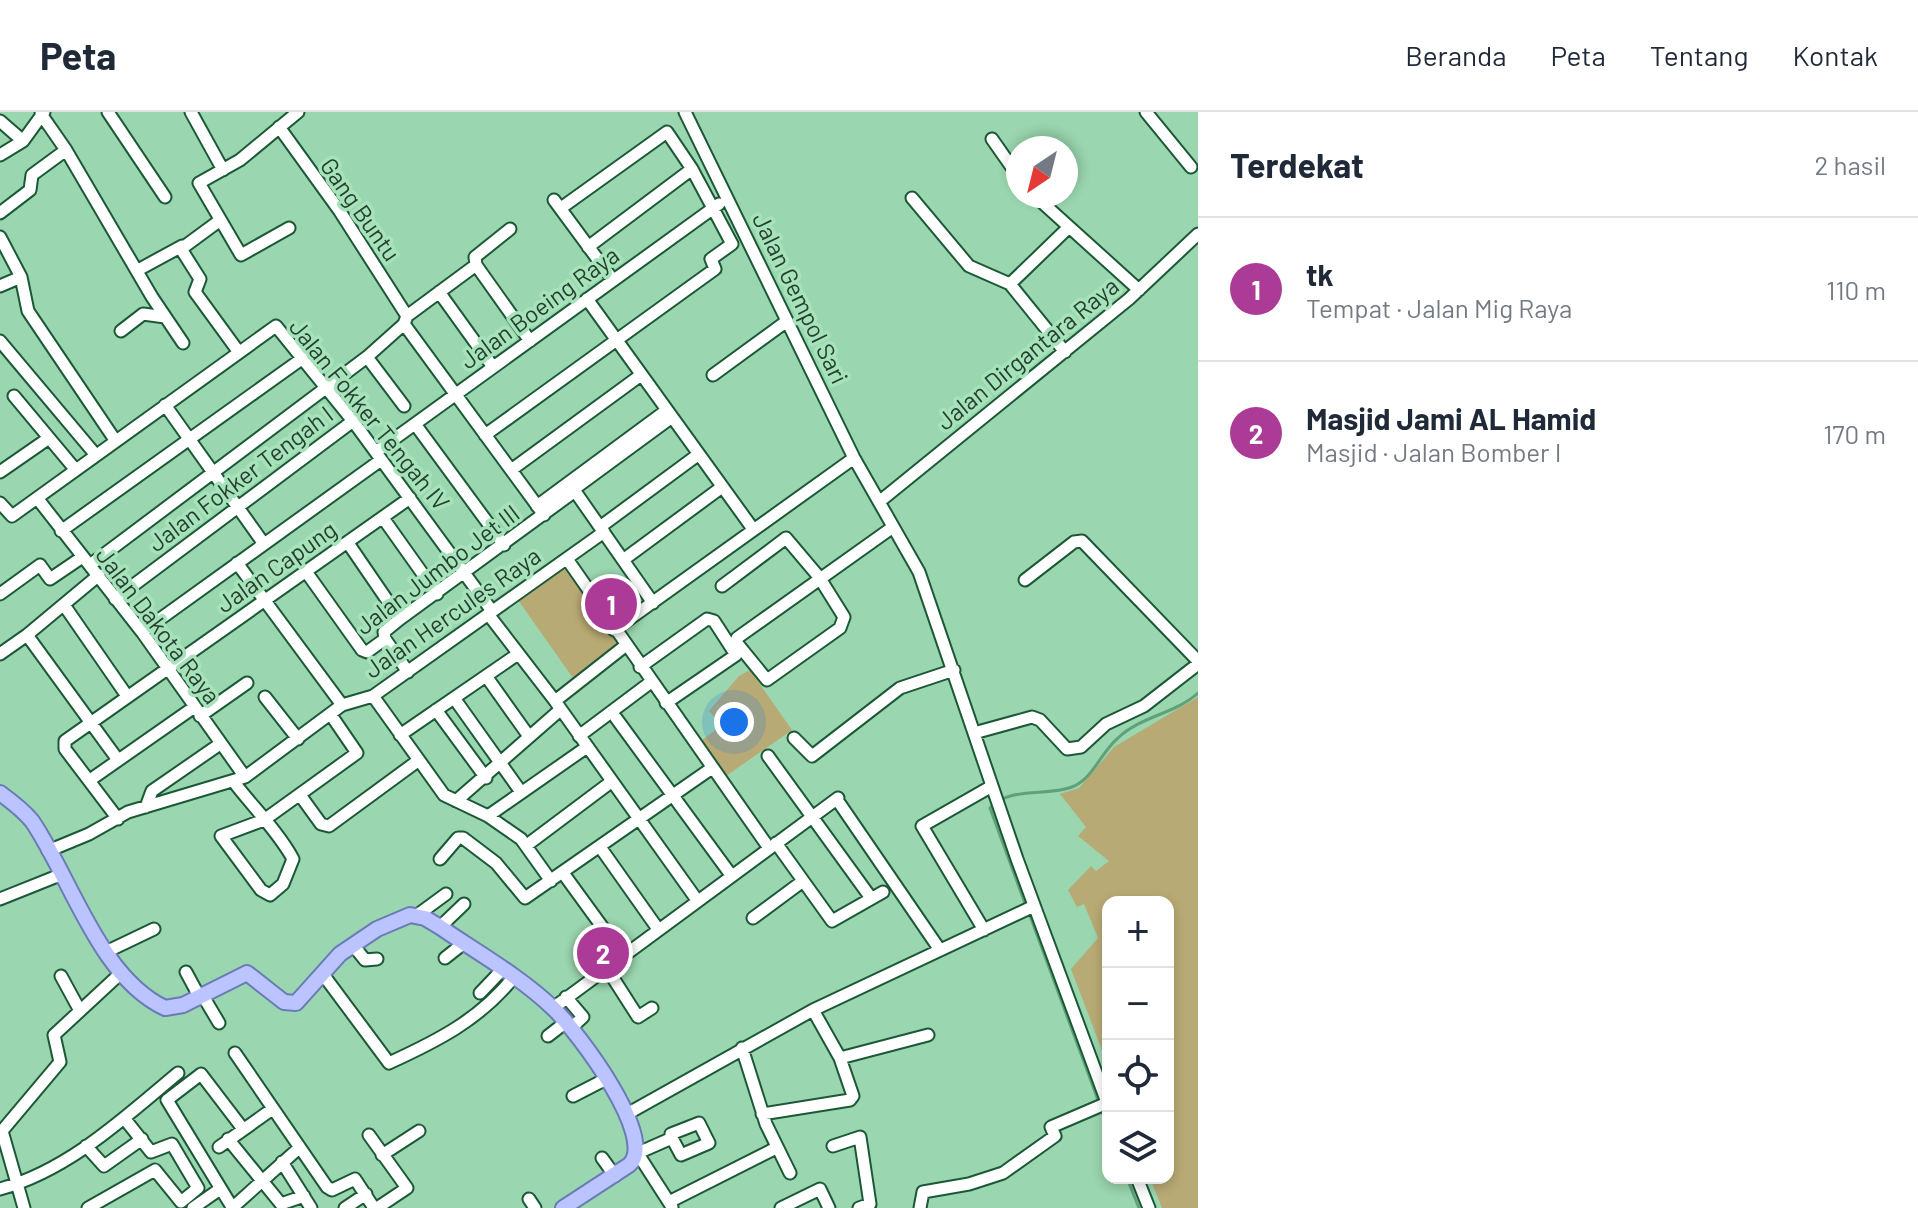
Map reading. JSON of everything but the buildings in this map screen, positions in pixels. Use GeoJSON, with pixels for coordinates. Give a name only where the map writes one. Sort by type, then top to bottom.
{"type":"FeatureCollection","features":[{"type":"Feature","properties":{"kind":"main road"},"geometry":{"type":"LineString","coordinates":[[0,793],[26,815],[122,972],[141,994],[165,1008],[175,1008],[247,973],[290,1004],[300,1000],[322,973],[353,945],[397,919],[416,916],[440,927],[508,974],[553,1008],[568,1025],[627,1114],[638,1153],[615,1176],[563,1208]]}},
{"type":"Feature","properties":{"kind":"street"},"geometry":{"type":"LineString","coordinates":[[108,112],[165,197]]}},
{"type":"Feature","properties":{"kind":"street"},"geometry":{"type":"LineString","coordinates":[[191,112],[223,170]]}},
{"type":"Feature","properties":{"kind":"street"},"geometry":{"type":"LineString","coordinates":[[289,228],[243,256],[219,221],[199,183],[240,160],[298,112]]}},
{"type":"Feature","properties":{"kind":"street","name":"Jalan Gempol Sari"},"geometry":{"type":"LineString","coordinates":[[685,112],[720,203],[787,321],[853,455],[925,584],[1000,810],[1028,909],[1102,1100]]}},
{"type":"Feature","properties":{"kind":"street"},"geometry":{"type":"LineString","coordinates":[[1146,112],[1191,167]]}},
{"type":"Feature","properties":{"kind":"street"},"geometry":{"type":"LineString","coordinates":[[0,155],[23,141],[42,113],[183,343]]}},
{"type":"Feature","properties":{"kind":"street"},"geometry":{"type":"LineString","coordinates":[[0,121],[23,141]]}},
{"type":"Feature","properties":{"kind":"street","name":"Gang Buntu"},"geometry":{"type":"LineString","coordinates":[[279,127],[339,210],[406,320],[456,394],[540,511]]}},
{"type":"Feature","properties":{"kind":"street"},"geometry":{"type":"LineString","coordinates":[[485,435],[715,268],[711,259],[732,244],[720,203],[692,169],[671,135],[664,133],[558,204],[613,280]]}},
{"type":"Feature","properties":{"kind":"street"},"geometry":{"type":"LineString","coordinates":[[992,139],[1006,159]]}},
{"type":"Feature","properties":{"kind":"street"},"geometry":{"type":"LineString","coordinates":[[0,213],[30,190],[32,175],[66,150]]}},
{"type":"Feature","properties":{"kind":"street"},"geometry":{"type":"LineString","coordinates":[[588,247],[692,169]]}},
{"type":"Feature","properties":{"kind":"street"},"geometry":{"type":"LineString","coordinates":[[912,198],[969,266],[1010,284],[1065,352]]}},
{"type":"Feature","properties":{"kind":"street","name":"Jalan Boeing Raya"},"geometry":{"type":"LineString","coordinates":[[142,632],[264,544],[379,456],[417,422],[720,203]]}},
{"type":"Feature","properties":{"kind":"street"},"geometry":{"type":"LineString","coordinates":[[1047,208],[1139,290]]}},
{"type":"Feature","properties":{"kind":"street"},"geometry":{"type":"LineString","coordinates":[[138,270],[219,221]]}},
{"type":"Feature","properties":{"kind":"street"},"geometry":{"type":"LineString","coordinates":[[1010,284],[1068,228]]}},
{"type":"Feature","properties":{"kind":"street"},"geometry":{"type":"LineString","coordinates":[[510,229],[475,257],[476,265],[530,341]]}},
{"type":"Feature","properties":{"kind":"street","name":"Jalan Dirgantara Raya"},"geometry":{"type":"LineString","coordinates":[[879,502],[1139,290],[1198,234]]}},
{"type":"Feature","properties":{"kind":"street"},"geometry":{"type":"LineString","coordinates":[[0,237],[21,277],[28,311],[115,440]]}},
{"type":"Feature","properties":{"kind":"street"},"geometry":{"type":"LineString","coordinates":[[182,246],[200,279],[195,292],[238,351]]}},
{"type":"Feature","properties":{"kind":"street"},"geometry":{"type":"LineString","coordinates":[[0,594],[40,565],[50,579],[86,562],[214,473],[327,388],[367,357],[439,292],[476,265]]}},
{"type":"Feature","properties":{"kind":"street"},"geometry":{"type":"LineString","coordinates":[[0,286],[21,277]]}},
{"type":"Feature","properties":{"kind":"street"},"geometry":{"type":"LineString","coordinates":[[439,292],[493,367]]}},
{"type":"Feature","properties":{"kind":"street"},"geometry":{"type":"LineString","coordinates":[[587,299],[750,526]]}},
{"type":"Feature","properties":{"kind":"street"},"geometry":{"type":"LineString","coordinates":[[121,331],[143,314],[165,317]]}},
{"type":"Feature","properties":{"kind":"street"},"geometry":{"type":"LineString","coordinates":[[713,375],[787,321]]}},
{"type":"Feature","properties":{"kind":"street","name":"Jalan Fokker Tengah IV"},"geometry":{"type":"LineString","coordinates":[[0,503],[11,517],[274,326],[353,421],[467,573],[518,654],[697,900]]}},
{"type":"Feature","properties":{"kind":"street"},"geometry":{"type":"LineString","coordinates":[[0,341],[95,454]]}},
{"type":"Feature","properties":{"kind":"street"},"geometry":{"type":"LineString","coordinates":[[367,357],[404,406]]}},
{"type":"Feature","properties":{"kind":"street"},"geometry":{"type":"LineString","coordinates":[[61,531],[303,358]]}},
{"type":"Feature","properties":{"kind":"street"},"geometry":{"type":"LineString","coordinates":[[511,470],[641,375]]}},
{"type":"Feature","properties":{"kind":"street"},"geometry":{"type":"LineString","coordinates":[[14,396],[75,469]]}},
{"type":"Feature","properties":{"kind":"street"},"geometry":{"type":"LineString","coordinates":[[165,405],[264,544]]}},
{"type":"Feature","properties":{"kind":"street","name":"Jalan Jumbo Jet III"},"geometry":{"type":"LineString","coordinates":[[307,573],[362,650],[367,652],[385,639],[384,632],[400,619],[467,573],[540,511],[670,414]]}},
{"type":"Feature","properties":{"kind":"street","name":"Jalan Fokker Tengah I"},"geometry":{"type":"LineString","coordinates":[[115,599],[353,421]]}},
{"type":"Feature","properties":{"kind":"street"},"geometry":{"type":"LineString","coordinates":[[417,422],[506,543]]}},
{"type":"Feature","properties":{"kind":"street"},"geometry":{"type":"LineString","coordinates":[[0,472],[49,438]]}},
{"type":"Feature","properties":{"kind":"street","name":"Jalan Hercules Raya"},"geometry":{"type":"LineString","coordinates":[[48,851],[146,807],[240,780],[342,705],[373,696],[408,672],[567,559],[699,454]]}},
{"type":"Feature","properties":{"kind":"street"},"geometry":{"type":"LineString","coordinates":[[614,630],[750,526],[853,455]]}},
{"type":"Feature","properties":{"kind":"street"},"geometry":{"type":"LineString","coordinates":[[623,560],[722,487]]}},
{"type":"Feature","properties":{"kind":"street"},"geometry":{"type":"LineString","coordinates":[[573,488],[651,600]]}},
{"type":"Feature","properties":{"kind":"street","name":"Jalan Dakota Raya"},"geometry":{"type":"LineString","coordinates":[[37,498],[142,632],[220,744],[264,820],[293,862],[280,888],[270,895],[261,890],[221,836],[264,820]]}},
{"type":"Feature","properties":{"kind":"street","name":"Jalan Capung"},"geometry":{"type":"LineString","coordinates":[[90,780],[64,746],[90,721],[307,573],[410,498]]}},
{"type":"Feature","properties":{"kind":"street"},"geometry":{"type":"LineString","coordinates":[[383,518],[437,594]]}},
{"type":"Feature","properties":{"kind":"street"},"geometry":{"type":"LineString","coordinates":[[722,586],[786,538],[819,577],[844,617],[840,628],[765,680],[736,639],[819,577],[893,527]]}},
{"type":"Feature","properties":{"kind":"street"},"geometry":{"type":"LineString","coordinates":[[974,733],[1032,717],[1067,749],[1077,749],[1106,724],[1154,699],[1198,662],[1082,541],[1074,542],[1025,580]]}},
{"type":"Feature","properties":{"kind":"street"},"geometry":{"type":"LineString","coordinates":[[348,543],[400,619]]}},
{"type":"Feature","properties":{"kind":"street"},"geometry":{"type":"LineString","coordinates":[[567,559],[712,768],[832,921],[883,892]]}},
{"type":"Feature","properties":{"kind":"street"},"geometry":{"type":"LineString","coordinates":[[237,563],[342,705]]}},
{"type":"Feature","properties":{"kind":"street"},"geometry":{"type":"LineString","coordinates":[[0,654],[99,575]]}},
{"type":"Feature","properties":{"kind":"street"},"geometry":{"type":"LineString","coordinates":[[64,605],[127,696]]}},
{"type":"Feature","properties":{"kind":"street"},"geometry":{"type":"LineString","coordinates":[[640,667],[707,619],[714,621],[735,651],[733,658],[666,703]]}},
{"type":"Feature","properties":{"kind":"street"},"geometry":{"type":"LineString","coordinates":[[28,634],[118,760]]}},
{"type":"Feature","properties":{"kind":"street"},"geometry":{"type":"LineString","coordinates":[[385,639],[408,672]]}},
{"type":"Feature","properties":{"kind":"street"},"geometry":{"type":"LineString","coordinates":[[456,801],[486,778],[558,705],[625,646]]}},
{"type":"Feature","properties":{"kind":"street"},"geometry":{"type":"LineString","coordinates":[[400,735],[518,654]]}},
{"type":"Feature","properties":{"kind":"street"},"geometry":{"type":"LineString","coordinates":[[794,738],[812,756],[900,688],[954,670]]}},
{"type":"Feature","properties":{"kind":"street"},"geometry":{"type":"LineString","coordinates":[[486,676],[528,735]]}},
{"type":"Feature","properties":{"kind":"street"},"geometry":{"type":"LineString","coordinates":[[579,736],[651,682]]}},
{"type":"Feature","properties":{"kind":"street"},"geometry":{"type":"LineString","coordinates":[[118,819],[90,780],[247,683]]}},
{"type":"Feature","properties":{"kind":"street"},"geometry":{"type":"LineString","coordinates":[[373,696],[444,795],[488,816],[527,845],[551,881]]}},
{"type":"Feature","properties":{"kind":"street"},"geometry":{"type":"LineString","coordinates":[[265,697],[298,739]]}},
{"type":"Feature","properties":{"kind":"street"},"geometry":{"type":"LineString","coordinates":[[454,698],[521,792]]}},
{"type":"Feature","properties":{"kind":"street"},"geometry":{"type":"LineString","coordinates":[[436,710],[486,778]]}},
{"type":"Feature","properties":{"kind":"street"},"geometry":{"type":"LineString","coordinates":[[264,820],[358,752],[331,715]]}},
{"type":"Feature","properties":{"kind":"street"},"geometry":{"type":"LineString","coordinates":[[616,718],[731,875]]}},
{"type":"Feature","properties":{"kind":"street"},"geometry":{"type":"LineString","coordinates":[[146,807],[152,791],[220,744]]}},
{"type":"Feature","properties":{"kind":"street"},"geometry":{"type":"LineString","coordinates":[[488,816],[587,747]]}},
{"type":"Feature","properties":{"kind":"street"},"geometry":{"type":"LineString","coordinates":[[768,756],[871,898]]}},
{"type":"Feature","properties":{"kind":"street"},"geometry":{"type":"LineString","coordinates":[[300,795],[325,827],[419,760]]}},
{"type":"Feature","properties":{"kind":"street"},"geometry":{"type":"LineString","coordinates":[[440,859],[458,838],[463,838],[496,863],[522,897],[563,873],[712,768]]}},
{"type":"Feature","properties":{"kind":"street"},"geometry":{"type":"LineString","coordinates":[[527,845],[611,782]]}},
{"type":"Feature","properties":{"kind":"street"},"geometry":{"type":"LineString","coordinates":[[984,930],[922,826],[993,790]]}},
{"type":"Feature","properties":{"kind":"street"},"geometry":{"type":"LineString","coordinates":[[553,1008],[772,845],[839,801],[940,950]]}},
{"type":"Feature","properties":{"kind":"street"},"geometry":{"type":"LineString","coordinates":[[600,847],[658,929]]}},
{"type":"Feature","properties":{"kind":"street"},"geometry":{"type":"LineString","coordinates":[[563,873],[622,954]]}},
{"type":"Feature","properties":{"kind":"street"},"geometry":{"type":"LineString","coordinates":[[0,899],[60,875]]}},
{"type":"Feature","properties":{"kind":"street"},"geometry":{"type":"LineString","coordinates":[[753,918],[803,881]]}},
{"type":"Feature","properties":{"kind":"street"},"geometry":{"type":"LineString","coordinates":[[416,916],[446,894]]}},
{"type":"Feature","properties":{"kind":"street"},"geometry":{"type":"LineString","coordinates":[[440,927],[464,904]]}},
{"type":"Feature","properties":{"kind":"street"},"geometry":{"type":"LineString","coordinates":[[627,1114],[813,1010],[1028,909]]}},
{"type":"Feature","properties":{"kind":"street"},"geometry":{"type":"LineString","coordinates":[[108,951],[154,929]]}},
{"type":"Feature","properties":{"kind":"street"},"geometry":{"type":"LineString","coordinates":[[445,958],[464,943]]}},
{"type":"Feature","properties":{"kind":"street"},"geometry":{"type":"LineString","coordinates":[[353,945],[365,960],[377,959]]}},
{"type":"Feature","properties":{"kind":"street"},"geometry":{"type":"LineString","coordinates":[[606,967],[638,1017],[652,1008]]}},
{"type":"Feature","properties":{"kind":"street"},"geometry":{"type":"LineString","coordinates":[[24,1208],[1,1131],[60,1062],[53,1040],[78,1014],[79,1009],[122,972]]}},
{"type":"Feature","properties":{"kind":"street"},"geometry":{"type":"LineString","coordinates":[[186,972],[219,1023]]}},
{"type":"Feature","properties":{"kind":"street"},"geometry":{"type":"LineString","coordinates":[[322,973],[389,1063],[471,1021],[494,1002],[508,974]]}},
{"type":"Feature","properties":{"kind":"street"},"geometry":{"type":"LineString","coordinates":[[480,993],[508,974]]}},
{"type":"Feature","properties":{"kind":"street"},"geometry":{"type":"LineString","coordinates":[[61,976],[79,1009]]}},
{"type":"Feature","properties":{"kind":"street"},"geometry":{"type":"LineString","coordinates":[[548,1036],[583,1017],[566,997]]}},
{"type":"Feature","properties":{"kind":"street"},"geometry":{"type":"LineString","coordinates":[[762,1114],[850,1100],[853,1094],[840,1058],[813,1010]]}},
{"type":"Feature","properties":{"kind":"street"},"geometry":{"type":"LineString","coordinates":[[840,1058],[928,1035]]}},
{"type":"Feature","properties":{"kind":"street"},"geometry":{"type":"LineString","coordinates":[[742,1048],[762,1114],[790,1173]]}},
{"type":"Feature","properties":{"kind":"street"},"geometry":{"type":"LineString","coordinates":[[235,1053],[271,1110],[327,1187],[332,1190],[354,1178],[376,1208],[407,1190],[369,1135]]}},
{"type":"Feature","properties":{"kind":"street"},"geometry":{"type":"LineString","coordinates":[[0,1189],[16,1185],[86,1146],[178,1073]]}},
{"type":"Feature","properties":{"kind":"street"},"geometry":{"type":"LineString","coordinates":[[243,1129],[201,1074],[167,1100],[232,1208],[299,1148]]}},
{"type":"Feature","properties":{"kind":"street"},"geometry":{"type":"LineString","coordinates":[[573,1096],[606,1079]]}},
{"type":"Feature","properties":{"kind":"street"},"geometry":{"type":"LineString","coordinates":[[920,1208],[923,1192],[969,1184],[1003,1173],[1055,1136],[1051,1127],[1102,1106]]}},
{"type":"Feature","properties":{"kind":"street"},"geometry":{"type":"LineString","coordinates":[[271,1110],[224,1143],[263,1178],[283,1206],[304,1196]]}},
{"type":"Feature","properties":{"kind":"street"},"geometry":{"type":"LineString","coordinates":[[88,1208],[157,1170],[184,1205],[198,1186],[172,1144],[151,1152],[124,1118]]}},
{"type":"Feature","properties":{"kind":"street"},"geometry":{"type":"LineString","coordinates":[[382,1155],[419,1131]]}},
{"type":"Feature","properties":{"kind":"street"},"geometry":{"type":"LineString","coordinates":[[833,1146],[860,1137],[870,1204],[859,1208]]}},
{"type":"Feature","properties":{"kind":"street"},"geometry":{"type":"LineString","coordinates":[[672,1138],[638,1153],[670,1205],[776,1148]]}},
{"type":"Feature","properties":{"kind":"street"},"geometry":{"type":"LineString","coordinates":[[86,1146],[104,1166],[142,1139]]}},
{"type":"Feature","properties":{"kind":"street"},"geometry":{"type":"LineString","coordinates":[[602,1158],[615,1176]]}},
{"type":"Feature","properties":{"kind":"street"},"geometry":{"type":"LineString","coordinates":[[282,1162],[311,1208]]}},
{"type":"Feature","properties":{"kind":"street"},"geometry":{"type":"LineString","coordinates":[[1139,1184],[1149,1208]]}},
{"type":"Feature","properties":{"kind":"street"},"geometry":{"type":"LineString","coordinates":[[193,1208],[220,1189]]}},
{"type":"Feature","properties":{"kind":"street"},"geometry":{"type":"LineString","coordinates":[[781,1208],[820,1189],[829,1208]]}},
{"type":"Feature","properties":{"kind":"street"},"geometry":{"type":"LineString","coordinates":[[345,1208],[366,1194]]}},
{"type":"Feature","properties":{"kind":"shaded area"},"geometry":{"type":"Polygon","coordinates":[[[565,565],[619,645],[573,678],[518,600],[565,565]]]}},
{"type":"Feature","properties":{"kind":"shaded area"},"geometry":{"type":"Polygon","coordinates":[[[750,670],[792,730],[726,776],[701,741],[722,725],[709,711],[739,676],[750,670]]]}},
{"type":"Feature","properties":{"kind":"shaded area"},"geometry":{"type":"Polygon","coordinates":[[[1198,697],[1198,1208],[1162,1208],[1152,1184],[1174,1184],[1174,896],[1102,896],[1102,1050],[1071,969],[1098,938],[1084,904],[1077,907],[1068,890],[1091,866],[1096,871],[1109,861],[1078,836],[1086,827],[1060,794],[1079,788],[1114,747],[1198,697]]]}},
{"type":"Feature","properties":{"kind":"waterway"},"geometry":{"type":"LineString","coordinates":[[1026,906],[990,808],[998,801],[1018,794],[1072,787],[1086,778],[1112,744],[1127,731],[1179,706],[1198,693]]}},
{"type":"Feature","properties":{"kind":"waterway"},"geometry":{"type":"LineString","coordinates":[[1029,913],[1102,1112]]}},
{"type":"Feature","properties":{"kind":"waterway"},"geometry":{"type":"LineString","coordinates":[[1129,1184],[1139,1208]]}},
{"type":"Feature","properties":{"kind":"place","name":"tk"},"geometry":{"type":"Point","coordinates":[611,604]}},
{"type":"Feature","properties":{"kind":"place","name":"Masjid Jami AL Hamid"},"geometry":{"type":"Point","coordinates":[603,953]}}]}
